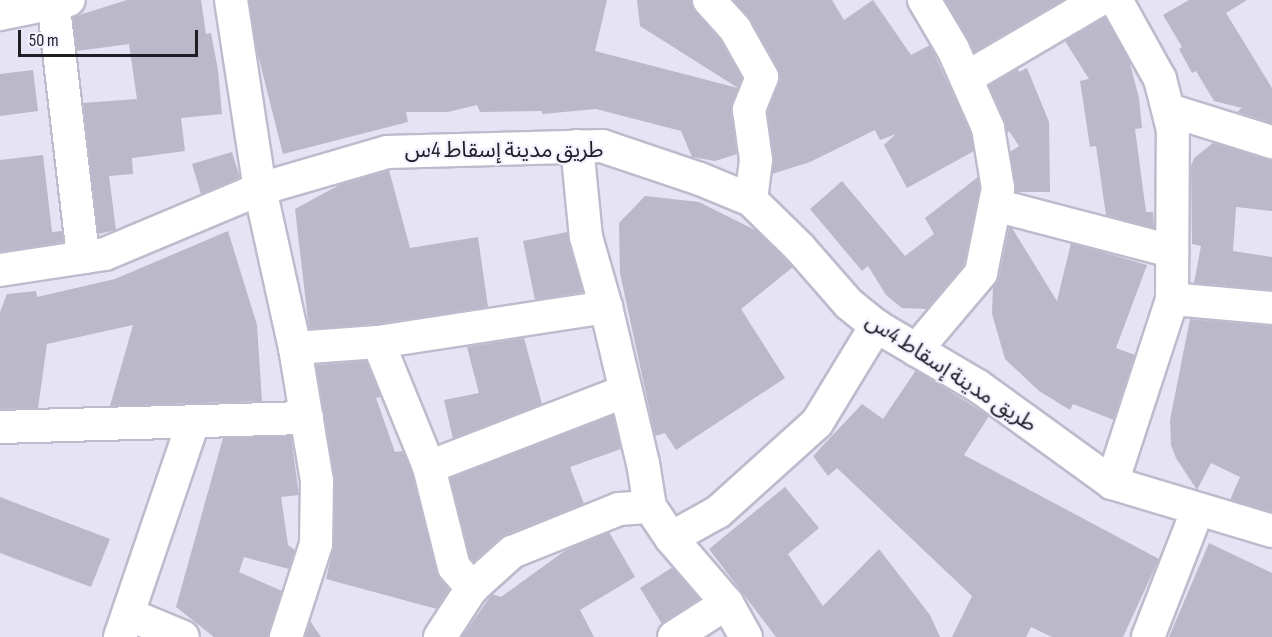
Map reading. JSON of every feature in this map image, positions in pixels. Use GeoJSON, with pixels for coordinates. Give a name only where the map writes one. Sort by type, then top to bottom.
{"type":"FeatureCollection","features":[{"type":"Feature","properties":{"kind":"street"},"geometry":{"type":"LineString","coordinates":[[231,0],[260,189],[295,348],[317,481],[316,544],[286,637]]}},
{"type":"Feature","properties":{"kind":"street"},"geometry":{"type":"LineString","coordinates":[[709,0],[735,29],[762,77],[749,111],[756,160],[751,200]]}},
{"type":"Feature","properties":{"kind":"street"},"geometry":{"type":"LineString","coordinates":[[916,350],[981,273],[998,188],[988,128],[953,49],[924,0]]}},
{"type":"Feature","properties":{"kind":"street"},"geometry":{"type":"LineString","coordinates":[[966,78],[1099,0]]}},
{"type":"Feature","properties":{"kind":"street"},"geometry":{"type":"LineString","coordinates":[[1112,483],[1172,299],[1173,130],[1160,79],[1116,0]]}},
{"type":"Feature","properties":{"kind":"street"},"geometry":{"type":"LineString","coordinates":[[0,14],[58,2],[83,257]]}},
{"type":"Feature","properties":{"kind":"street"},"geometry":{"type":"LineString","coordinates":[[1169,110],[1272,142]]}},
{"type":"Feature","properties":{"kind":"street"},"geometry":{"type":"LineString","coordinates":[[577,146],[586,237],[626,391],[650,507],[671,538],[727,603],[746,637]]}},
{"type":"Feature","properties":{"kind":"street","name":"طريق مدينة إسقاط 4س"},"geometry":{"type":"LineString","coordinates":[[0,270],[105,254],[260,189],[387,152],[602,146],[700,179],[751,200],[800,248],[849,303],[876,326],[978,386],[1112,483],[1272,531]]}},
{"type":"Feature","properties":{"kind":"street"},"geometry":{"type":"LineString","coordinates":[[996,205],[1172,251]]}},
{"type":"Feature","properties":{"kind":"street"},"geometry":{"type":"LineString","coordinates":[[1172,299],[1272,308]]}},
{"type":"Feature","properties":{"kind":"street"},"geometry":{"type":"LineString","coordinates":[[295,348],[378,342],[606,307]]}},
{"type":"Feature","properties":{"kind":"street"},"geometry":{"type":"LineString","coordinates":[[671,538],[718,512],[817,423],[876,326]]}},
{"type":"Feature","properties":{"kind":"street"},"geometry":{"type":"LineString","coordinates":[[378,342],[429,467],[454,567],[472,588]]}},
{"type":"Feature","properties":{"kind":"street"},"geometry":{"type":"LineString","coordinates":[[429,467],[626,391]]}},
{"type":"Feature","properties":{"kind":"street"},"geometry":{"type":"LineString","coordinates":[[0,427],[307,418]]}},
{"type":"Feature","properties":{"kind":"street"},"geometry":{"type":"LineString","coordinates":[[183,637],[125,626],[193,423]]}},
{"type":"Feature","properties":{"kind":"street"},"geometry":{"type":"LineString","coordinates":[[440,637],[472,588],[512,552],[619,509],[650,507]]}},
{"type":"Feature","properties":{"kind":"street"},"geometry":{"type":"LineString","coordinates":[[1148,637],[1198,509]]}},
{"type":"Feature","properties":{"kind":"street"},"geometry":{"type":"LineString","coordinates":[[674,637],[727,603]]}},
{"type":"Feature","properties":{"kind":"building"},"geometry":{"type":"Polygon","coordinates":[[[127,0],[201,0],[206,34],[211,33],[218,70],[222,114],[181,118],[185,151],[132,158],[133,174],[109,176],[116,230],[98,234],[83,103],[137,99],[129,44],[77,51],[73,17],[127,0]]]}},
{"type":"Feature","properties":{"kind":"building"},"geometry":{"type":"Polygon","coordinates":[[[249,0],[607,0],[595,51],[738,88],[640,26],[637,0],[692,0],[695,12],[720,40],[742,78],[731,112],[737,154],[715,161],[692,157],[681,131],[596,109],[542,114],[542,111],[480,112],[477,105],[448,112],[406,112],[408,122],[283,154],[256,47],[249,0]]]}},
{"type":"Feature","properties":{"kind":"building"},"geometry":{"type":"Polygon","coordinates":[[[733,0],[832,0],[844,20],[873,0],[911,55],[930,45],[971,133],[974,151],[907,188],[884,145],[896,134],[880,140],[875,130],[810,162],[772,174],[774,158],[767,112],[780,75],[751,20],[733,0]]]}},
{"type":"Feature","properties":{"kind":"building"},"geometry":{"type":"Polygon","coordinates":[[[945,0],[1063,0],[974,52],[945,0]]]}},
{"type":"Feature","properties":{"kind":"building"},"geometry":{"type":"Polygon","coordinates":[[[1189,0],[1247,0],[1226,13],[1272,88],[1272,123],[1237,112],[1242,108],[1214,101],[1196,71],[1192,73],[1179,49],[1182,47],[1163,15],[1189,0]]]}},
{"type":"Feature","properties":{"kind":"building"},"geometry":{"type":"Polygon","coordinates":[[[1105,17],[1129,60],[1139,98],[1142,128],[1135,129],[1146,212],[1153,212],[1154,228],[1106,215],[1096,146],[1090,147],[1080,81],[1089,79],[1065,41],[1105,17]]]}},
{"type":"Feature","properties":{"kind":"building"},"geometry":{"type":"Polygon","coordinates":[[[1027,68],[1049,122],[1050,192],[1016,192],[1010,152],[1019,146],[1009,131],[1007,133],[989,85],[1018,69],[1019,72],[1027,68]]]}},
{"type":"Feature","properties":{"kind":"building"},"geometry":{"type":"Polygon","coordinates":[[[33,70],[38,111],[0,116],[0,74],[33,70]]]}},
{"type":"Feature","properties":{"kind":"building"},"geometry":{"type":"Polygon","coordinates":[[[1213,143],[1272,159],[1272,211],[1236,207],[1233,251],[1272,257],[1272,290],[1194,283],[1201,246],[1192,244],[1191,166],[1194,158],[1213,143]]]}},
{"type":"Feature","properties":{"kind":"building"},"geometry":{"type":"Polygon","coordinates":[[[232,152],[240,178],[201,194],[192,164],[232,152]]]}},
{"type":"Feature","properties":{"kind":"building"},"geometry":{"type":"Polygon","coordinates":[[[43,155],[52,232],[62,231],[63,242],[0,252],[0,160],[43,155]]]}},
{"type":"Feature","properties":{"kind":"building"},"geometry":{"type":"Polygon","coordinates":[[[389,170],[410,248],[478,237],[488,307],[376,324],[309,329],[295,209],[341,184],[389,170]]]}},
{"type":"Feature","properties":{"kind":"building"},"geometry":{"type":"Polygon","coordinates":[[[978,177],[980,188],[964,265],[927,309],[902,308],[886,295],[868,266],[862,271],[810,209],[842,181],[905,256],[934,234],[925,218],[978,177]]]}},
{"type":"Feature","properties":{"kind":"building"},"geometry":{"type":"Polygon","coordinates":[[[645,196],[699,202],[757,231],[793,267],[741,309],[785,378],[676,450],[665,433],[655,436],[620,273],[619,223],[645,196]]]}},
{"type":"Feature","properties":{"kind":"building"},"geometry":{"type":"Polygon","coordinates":[[[1009,227],[1012,228],[1057,301],[1071,243],[1147,265],[1116,348],[1135,355],[1114,420],[1073,404],[1070,410],[1039,391],[1005,359],[992,314],[993,287],[999,277],[1009,227]]]}},
{"type":"Feature","properties":{"kind":"building"},"geometry":{"type":"Polygon","coordinates":[[[228,231],[257,325],[262,401],[110,406],[133,325],[47,344],[38,408],[0,409],[0,312],[7,294],[36,291],[37,297],[115,279],[228,231]]]}},
{"type":"Feature","properties":{"kind":"building"},"geometry":{"type":"Polygon","coordinates":[[[567,232],[583,292],[535,300],[523,241],[567,232]]]}},
{"type":"Feature","properties":{"kind":"building"},"geometry":{"type":"Polygon","coordinates":[[[1190,319],[1272,326],[1272,512],[1230,500],[1240,477],[1211,463],[1197,490],[1176,458],[1171,445],[1170,420],[1190,319]]]}},
{"type":"Feature","properties":{"kind":"building"},"geometry":{"type":"Polygon","coordinates":[[[524,338],[542,404],[453,439],[444,400],[479,393],[467,347],[524,338]]]}},
{"type":"Feature","properties":{"kind":"building"},"geometry":{"type":"Polygon","coordinates":[[[366,361],[381,397],[376,398],[395,452],[403,451],[412,473],[437,571],[450,589],[437,609],[326,579],[334,544],[335,481],[316,365],[366,361]]]}},
{"type":"Feature","properties":{"kind":"building"},"geometry":{"type":"Polygon","coordinates":[[[916,370],[989,416],[964,455],[1159,559],[1123,637],[1052,637],[1031,627],[1026,637],[952,637],[972,596],[837,468],[828,476],[813,456],[862,404],[883,419],[916,370]]]}},
{"type":"Feature","properties":{"kind":"building"},"geometry":{"type":"Polygon","coordinates":[[[613,415],[621,449],[570,467],[584,504],[505,535],[474,562],[470,559],[450,478],[613,415]]]}},
{"type":"Feature","properties":{"kind":"building"},"geometry":{"type":"Polygon","coordinates":[[[291,436],[299,495],[281,497],[288,545],[295,550],[289,569],[244,557],[239,572],[282,591],[269,637],[214,637],[176,607],[223,438],[291,436]]]}},
{"type":"Feature","properties":{"kind":"building"},"geometry":{"type":"Polygon","coordinates":[[[785,487],[819,528],[788,554],[823,606],[879,549],[930,615],[940,637],[776,637],[709,549],[785,487]]]}},
{"type":"Feature","properties":{"kind":"building"},"geometry":{"type":"Polygon","coordinates":[[[0,497],[110,539],[91,587],[0,553],[0,497]]]}},
{"type":"Feature","properties":{"kind":"building"},"geometry":{"type":"Polygon","coordinates":[[[609,532],[635,577],[580,610],[594,637],[462,637],[492,594],[501,597],[566,550],[609,532]]]}},
{"type":"Feature","properties":{"kind":"building"},"geometry":{"type":"Polygon","coordinates":[[[1209,543],[1272,573],[1272,637],[1169,637],[1209,543]]]}},
{"type":"Feature","properties":{"kind":"building"},"geometry":{"type":"Polygon","coordinates":[[[673,567],[700,599],[662,624],[640,588],[673,567]]]}},
{"type":"Feature","properties":{"kind":"building"},"geometry":{"type":"Polygon","coordinates":[[[310,621],[321,637],[305,637],[310,621]]]}}]}
